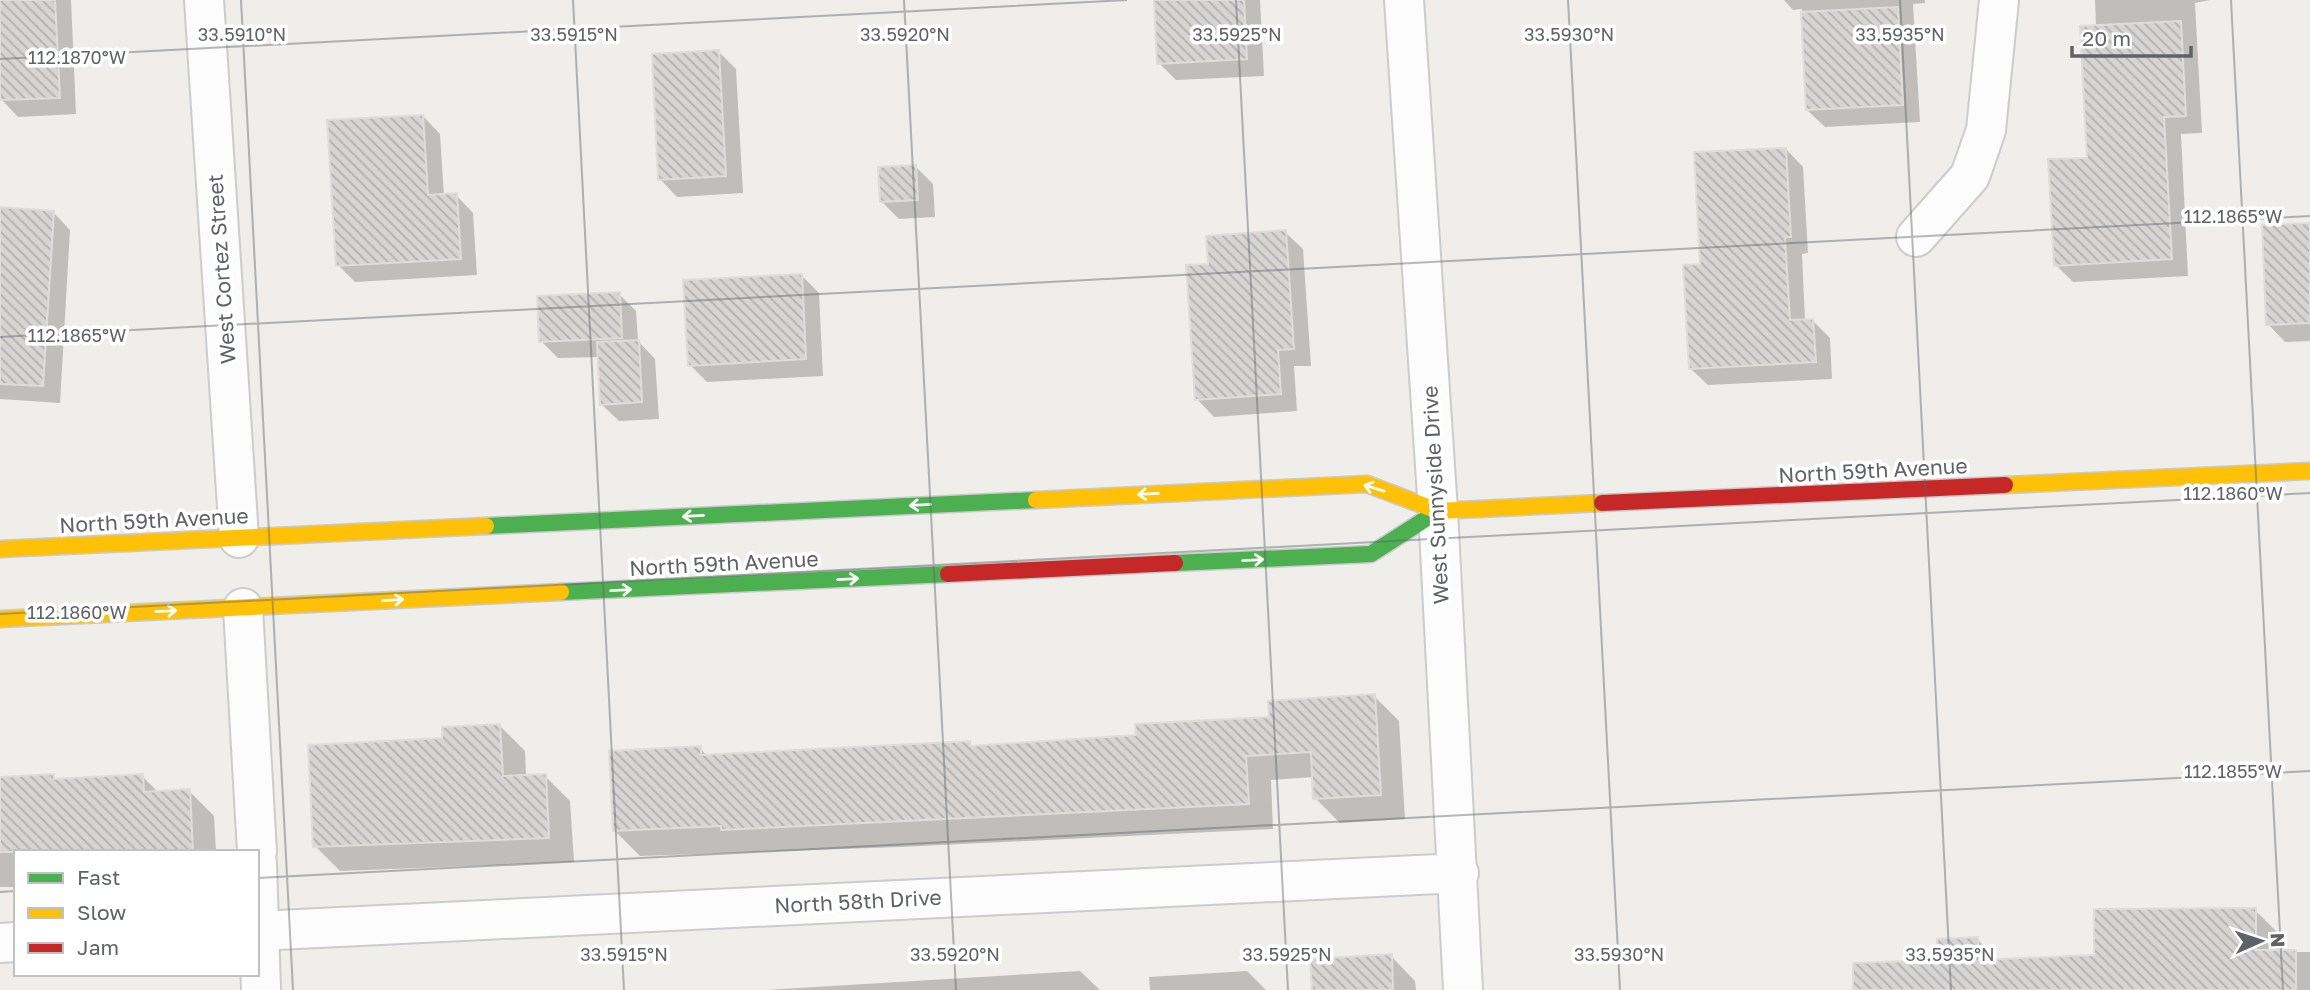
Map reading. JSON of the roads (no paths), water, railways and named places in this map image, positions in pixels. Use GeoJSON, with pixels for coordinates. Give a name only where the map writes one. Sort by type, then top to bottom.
{"type":"FeatureCollection","features":[{"type":"Feature","properties":{"kind":"main road","name":"North 59th Avenue"},"geometry":{"type":"LineString","coordinates":[[0,549],[1367,484],[1438,511],[2310,471]]}},
{"type":"Feature","properties":{"kind":"main road","name":"North 59th Avenue"},"geometry":{"type":"LineString","coordinates":[[0,619],[1371,554],[1438,511]]}},
{"type":"Feature","properties":{"kind":"street","name":"West Cortez Street"},"geometry":{"type":"LineString","coordinates":[[204,0],[239,538]]}},
{"type":"Feature","properties":{"kind":"street","name":"West Sunnyside Drive"},"geometry":{"type":"LineString","coordinates":[[1404,0],[1438,511],[1459,873],[1463,990]]}},
{"type":"Feature","properties":{"kind":"street"},"geometry":{"type":"LineString","coordinates":[[1916,237],[1970,176],[1982,141],[1992,85],[1999,0]]}},
{"type":"Feature","properties":{"kind":"street"},"geometry":{"type":"LineString","coordinates":[[243,608],[257,850]]}},
{"type":"Feature","properties":{"kind":"street","name":"North 58th Drive"},"geometry":{"type":"LineString","coordinates":[[259,931],[1459,873]]}},
{"type":"Feature","properties":{"kind":"street"},"geometry":{"type":"LineString","coordinates":[[259,931],[261,990]]}}]}
